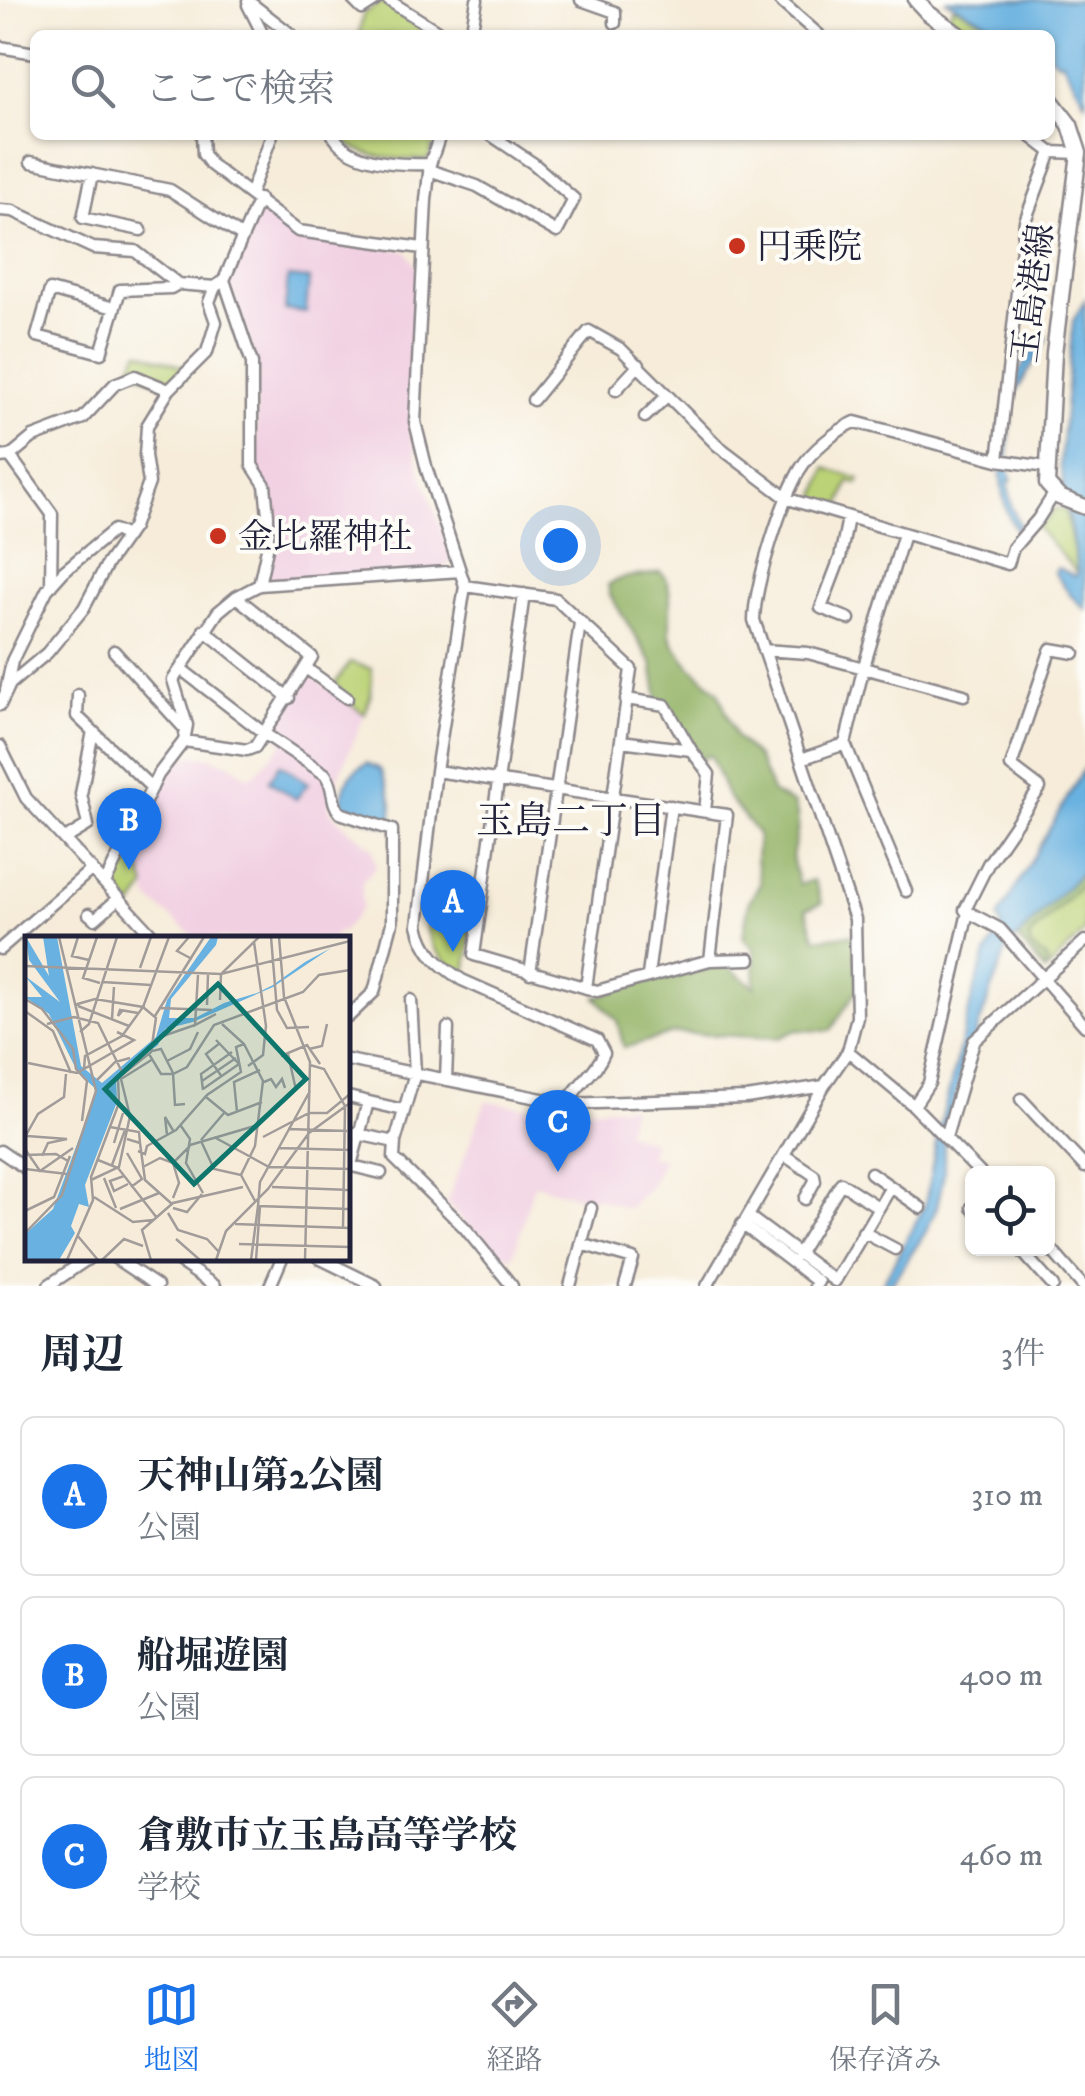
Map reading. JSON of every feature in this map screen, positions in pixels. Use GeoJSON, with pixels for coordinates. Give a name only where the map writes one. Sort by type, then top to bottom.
{"type":"FeatureCollection","features":[{"type":"Feature","properties":{"kind":"main road"},"geometry":{"type":"LineString","coordinates":[[916,0],[952,30]]}},
{"type":"Feature","properties":{"kind":"main road"},"geometry":{"type":"LineString","coordinates":[[1055,105],[1070,125],[1078,153]]}},
{"type":"Feature","properties":{"kind":"main road","name":"玉島港線"},"geometry":{"type":"LineString","coordinates":[[1056,496],[1047,484],[1046,467],[1054,353],[1078,153]]}},
{"type":"Feature","properties":{"kind":"main road"},"geometry":{"type":"LineString","coordinates":[[1056,496],[1085,507]]}},
{"type":"Feature","properties":{"kind":"street"},"geometry":{"type":"LineString","coordinates":[[353,0],[362,9],[376,0]]}},
{"type":"Feature","properties":{"kind":"street"},"geometry":{"type":"LineString","coordinates":[[388,0],[436,30]]}},
{"type":"Feature","properties":{"kind":"street"},"geometry":{"type":"LineString","coordinates":[[472,30],[477,0]]}},
{"type":"Feature","properties":{"kind":"street"},"geometry":{"type":"LineString","coordinates":[[581,0],[615,12],[615,23]]}},
{"type":"Feature","properties":{"kind":"street"},"geometry":{"type":"LineString","coordinates":[[248,1],[261,30]]}},
{"type":"Feature","properties":{"kind":"street"},"geometry":{"type":"LineString","coordinates":[[248,1],[286,30]]}},
{"type":"Feature","properties":{"kind":"street"},"geometry":{"type":"LineString","coordinates":[[787,1],[814,30]]}},
{"type":"Feature","properties":{"kind":"street"},"geometry":{"type":"LineString","coordinates":[[0,47],[30,52]]}},
{"type":"Feature","properties":{"kind":"street"},"geometry":{"type":"LineString","coordinates":[[203,140],[204,154],[211,165],[298,230],[422,248]]}},
{"type":"Feature","properties":{"kind":"street"},"geometry":{"type":"LineString","coordinates":[[2,701],[10,684],[68,629],[127,536],[149,484],[147,426],[169,390],[207,352],[216,322],[209,302],[243,237],[271,140]]}},
{"type":"Feature","properties":{"kind":"street"},"geometry":{"type":"LineString","coordinates":[[336,140],[364,156],[430,167],[477,186],[556,232],[574,199],[510,140]]}},
{"type":"Feature","properties":{"kind":"street"},"geometry":{"type":"LineString","coordinates":[[438,140],[430,167],[422,248],[416,435],[465,586],[418,914],[421,938],[434,960],[462,980],[597,1040],[604,1053],[599,1065],[573,1091],[567,1104]]}},
{"type":"Feature","properties":{"kind":"street"},"geometry":{"type":"LineString","coordinates":[[1035,140],[1051,152],[1078,153]]}},
{"type":"Feature","properties":{"kind":"street"},"geometry":{"type":"LineString","coordinates":[[1003,461],[1025,221],[1051,152]]}},
{"type":"Feature","properties":{"kind":"street"},"geometry":{"type":"LineString","coordinates":[[31,162],[170,190],[243,237]]}},
{"type":"Feature","properties":{"kind":"street"},"geometry":{"type":"LineString","coordinates":[[92,174],[83,218],[140,230]]}},
{"type":"Feature","properties":{"kind":"street"},"geometry":{"type":"LineString","coordinates":[[0,210],[13,210],[93,248],[135,251],[178,284]]}},
{"type":"Feature","properties":{"kind":"street"},"geometry":{"type":"LineString","coordinates":[[114,308],[50,290],[36,336],[100,353],[120,290],[220,284]]}},
{"type":"Feature","properties":{"kind":"street"},"geometry":{"type":"LineString","coordinates":[[220,284],[252,362],[252,465],[265,485],[268,514],[268,544],[259,585]]}},
{"type":"Feature","properties":{"kind":"street"},"geometry":{"type":"LineString","coordinates":[[533,400],[589,331],[621,349],[717,445],[788,498],[1008,564],[1013,548],[1056,496]]}},
{"type":"Feature","properties":{"kind":"street"},"geometry":{"type":"LineString","coordinates":[[616,390],[639,365]]}},
{"type":"Feature","properties":{"kind":"street"},"geometry":{"type":"LineString","coordinates":[[50,586],[52,514],[5,456],[33,437],[83,418],[122,381],[136,376],[169,390]]}},
{"type":"Feature","properties":{"kind":"street"},"geometry":{"type":"LineString","coordinates":[[644,417],[667,396]]}},
{"type":"Feature","properties":{"kind":"street"},"geometry":{"type":"LineString","coordinates":[[707,1286],[848,1051],[855,1030],[855,919],[763,650],[754,609],[760,574],[788,498],[802,466],[855,422],[1003,461],[1046,467]]}},
{"type":"Feature","properties":{"kind":"street"},"geometry":{"type":"LineString","coordinates":[[848,518],[840,558],[821,608],[849,619]]}},
{"type":"Feature","properties":{"kind":"street"},"geometry":{"type":"LineString","coordinates":[[2,701],[12,661],[50,586],[114,530],[127,536]]}},
{"type":"Feature","properties":{"kind":"street"},"geometry":{"type":"LineString","coordinates":[[904,534],[845,744],[906,892]]}},
{"type":"Feature","properties":{"kind":"street"},"geometry":{"type":"LineString","coordinates":[[105,883],[152,788],[185,736],[173,680],[204,630],[226,604],[259,585],[460,571]]}},
{"type":"Feature","properties":{"kind":"street"},"geometry":{"type":"LineString","coordinates":[[465,586],[556,599],[631,669],[586,988]]}},
{"type":"Feature","properties":{"kind":"street"},"geometry":{"type":"LineString","coordinates":[[524,594],[474,955],[598,991],[648,974],[710,960],[750,959]]}},
{"type":"Feature","properties":{"kind":"street"},"geometry":{"type":"LineString","coordinates":[[114,651],[172,712],[185,736],[247,750],[255,747],[307,669],[311,654],[236,597]]}},
{"type":"Feature","properties":{"kind":"street"},"geometry":{"type":"LineString","coordinates":[[530,972],[580,622]]}},
{"type":"Feature","properties":{"kind":"street"},"geometry":{"type":"LineString","coordinates":[[204,630],[288,698]]}},
{"type":"Feature","properties":{"kind":"street"},"geometry":{"type":"LineString","coordinates":[[965,910],[988,864],[1040,788],[1010,766],[1051,648],[1074,653]]}},
{"type":"Feature","properties":{"kind":"street"},"geometry":{"type":"LineString","coordinates":[[763,650],[808,653],[964,695]]}},
{"type":"Feature","properties":{"kind":"street"},"geometry":{"type":"LineString","coordinates":[[181,669],[265,734],[325,774],[340,813],[392,830],[392,922],[372,996],[350,1015]]}},
{"type":"Feature","properties":{"kind":"street"},"geometry":{"type":"LineString","coordinates":[[307,669],[347,698]]}},
{"type":"Feature","properties":{"kind":"street"},"geometry":{"type":"LineString","coordinates":[[78,695],[76,716],[152,788]]}},
{"type":"Feature","properties":{"kind":"street"},"geometry":{"type":"LineString","coordinates":[[626,700],[665,705],[709,774],[705,811]]}},
{"type":"Feature","properties":{"kind":"street"},"geometry":{"type":"LineString","coordinates":[[64,839],[88,825],[81,794],[93,731]]}},
{"type":"Feature","properties":{"kind":"street"},"geometry":{"type":"LineString","coordinates":[[621,742],[691,750]]}},
{"type":"Feature","properties":{"kind":"street"},"geometry":{"type":"LineString","coordinates":[[801,759],[845,744]]}},
{"type":"Feature","properties":{"kind":"street"},"geometry":{"type":"LineString","coordinates":[[0,746],[26,798],[154,936]]}},
{"type":"Feature","properties":{"kind":"street"},"geometry":{"type":"LineString","coordinates":[[436,771],[728,814],[710,960]]}},
{"type":"Feature","properties":{"kind":"street"},"geometry":{"type":"LineString","coordinates":[[648,974],[670,806]]}},
{"type":"Feature","properties":{"kind":"street"},"geometry":{"type":"LineString","coordinates":[[0,949],[92,869]]}},
{"type":"Feature","properties":{"kind":"street"},"geometry":{"type":"LineString","coordinates":[[89,914],[95,919],[99,917],[118,898]]}},
{"type":"Feature","properties":{"kind":"street"},"geometry":{"type":"LineString","coordinates":[[914,1106],[930,1083],[968,912],[993,924],[1085,1026]]}},
{"type":"Feature","properties":{"kind":"street"},"geometry":{"type":"LineString","coordinates":[[942,1133],[974,1041],[1085,941]]}},
{"type":"Feature","properties":{"kind":"street"},"geometry":{"type":"LineString","coordinates":[[411,1000],[415,1074],[392,1152],[397,1162],[465,1228],[512,1286]]}},
{"type":"Feature","properties":{"kind":"street"},"geometry":{"type":"LineString","coordinates":[[446,1080],[448,1028]]}},
{"type":"Feature","properties":{"kind":"street"},"geometry":{"type":"LineString","coordinates":[[848,1051],[914,1106],[973,1166]]}},
{"type":"Feature","properties":{"kind":"street"},"geometry":{"type":"LineString","coordinates":[[350,1060],[567,1104],[746,1098],[824,1086]]}},
{"type":"Feature","properties":{"kind":"street"},"geometry":{"type":"LineString","coordinates":[[350,1098],[404,1110]]}},
{"type":"Feature","properties":{"kind":"street"},"geometry":{"type":"LineString","coordinates":[[1021,1099],[1085,1168]]}},
{"type":"Feature","properties":{"kind":"street"},"geometry":{"type":"LineString","coordinates":[[368,1102],[353,1134],[395,1142]]}},
{"type":"Feature","properties":{"kind":"street"},"geometry":{"type":"LineString","coordinates":[[0,1151],[25,1168]]}},
{"type":"Feature","properties":{"kind":"street"},"geometry":{"type":"LineString","coordinates":[[784,1155],[814,1175],[815,1181],[805,1199]]}},
{"type":"Feature","properties":{"kind":"street"},"geometry":{"type":"LineString","coordinates":[[350,1165],[381,1174]]}},
{"type":"Feature","properties":{"kind":"street"},"geometry":{"type":"LineString","coordinates":[[871,1173],[921,1208]]}},
{"type":"Feature","properties":{"kind":"street"},"geometry":{"type":"LineString","coordinates":[[798,1255],[841,1184],[878,1207]]}},
{"type":"Feature","properties":{"kind":"street"},"geometry":{"type":"LineString","coordinates":[[745,1220],[819,1281],[834,1281],[891,1187]]}},
{"type":"Feature","properties":{"kind":"street"},"geometry":{"type":"LineString","coordinates":[[570,1286],[591,1208]]}},
{"type":"Feature","properties":{"kind":"street"},"geometry":{"type":"LineString","coordinates":[[745,1220],[798,1255],[819,1281]]}},
{"type":"Feature","properties":{"kind":"street"},"geometry":{"type":"LineString","coordinates":[[863,1232],[895,1249]]}},
{"type":"Feature","properties":{"kind":"street"},"geometry":{"type":"LineString","coordinates":[[581,1244],[633,1259],[625,1286]]}},
{"type":"Feature","properties":{"kind":"street"},"geometry":{"type":"LineString","coordinates":[[1055,1254],[1083,1286]]}},
{"type":"Feature","properties":{"kind":"street"},"geometry":{"type":"LineString","coordinates":[[1026,1256],[1053,1286]]}},
{"type":"Feature","properties":{"kind":"street"},"geometry":{"type":"LineString","coordinates":[[49,1285],[85,1261]]}},
{"type":"Feature","properties":{"kind":"street"},"geometry":{"type":"LineString","coordinates":[[120,1261],[157,1286]]}},
{"type":"Feature","properties":{"kind":"street"},"geometry":{"type":"LineString","coordinates":[[178,1261],[215,1286]]}},
{"type":"Feature","properties":{"kind":"street"},"geometry":{"type":"LineString","coordinates":[[270,1286],[281,1261]]}},
{"type":"Feature","properties":{"kind":"street"},"geometry":{"type":"LineString","coordinates":[[325,1261],[376,1286]]}},
{"type":"Feature","properties":{"kind":"shaded area"},"geometry":{"type":"Polygon","coordinates":[[[265,212],[301,236],[407,251],[418,271],[411,432],[419,467],[451,556],[450,563],[442,569],[269,580],[264,577],[271,547],[257,467],[256,364],[228,278],[254,220],[265,212]]]}},
{"type":"Feature","properties":{"kind":"shaded area"},"geometry":{"type":"Polygon","coordinates":[[[308,674],[365,714],[329,800],[329,810],[372,847],[376,866],[362,882],[362,908],[342,932],[334,936],[194,936],[149,899],[137,857],[127,850],[167,770],[179,756],[207,756],[232,765],[249,777],[283,743],[273,732],[308,674]]]}},
{"type":"Feature","properties":{"kind":"shaded area"},"geometry":{"type":"Polygon","coordinates":[[[486,1101],[552,1111],[632,1106],[626,1132],[654,1142],[649,1156],[664,1159],[650,1186],[628,1209],[595,1197],[591,1201],[534,1184],[513,1257],[493,1253],[446,1203],[486,1101]]]}},
{"type":"Feature","properties":{"kind":"green space"},"geometry":{"type":"Polygon","coordinates":[[[383,1],[430,30],[360,30],[363,14],[383,1]]]}},
{"type":"Feature","properties":{"kind":"green space"},"geometry":{"type":"Polygon","coordinates":[[[954,6],[1000,30],[960,30],[945,20],[954,6]]]}},
{"type":"Feature","properties":{"kind":"green space"},"geometry":{"type":"Polygon","coordinates":[[[343,140],[435,140],[428,160],[391,158],[343,140]]]}},
{"type":"Feature","properties":{"kind":"green space"},"geometry":{"type":"Polygon","coordinates":[[[139,351],[184,367],[163,385],[133,370],[132,363],[139,351]]]}},
{"type":"Feature","properties":{"kind":"green space"},"geometry":{"type":"Polygon","coordinates":[[[826,468],[860,479],[858,484],[849,481],[839,510],[815,502],[826,468]]]}},
{"type":"Feature","properties":{"kind":"green space"},"geometry":{"type":"Polygon","coordinates":[[[1055,508],[1065,510],[1078,574],[1036,526],[1047,520],[1055,508]]]}},
{"type":"Feature","properties":{"kind":"green space"},"geometry":{"type":"Polygon","coordinates":[[[660,572],[670,593],[670,635],[674,645],[718,691],[736,737],[757,757],[773,793],[794,804],[798,822],[795,872],[799,884],[814,880],[822,903],[806,909],[816,939],[854,934],[858,989],[830,1031],[796,1030],[779,1038],[674,1033],[624,1048],[617,1021],[596,997],[642,982],[726,965],[755,987],[754,949],[743,937],[749,901],[760,884],[756,860],[758,834],[727,796],[711,757],[702,760],[658,700],[652,663],[610,595],[608,585],[614,581],[660,572]]]}},
{"type":"Feature","properties":{"kind":"green space"},"geometry":{"type":"Polygon","coordinates":[[[350,662],[372,669],[371,695],[365,714],[346,701],[335,684],[350,662]]]}},
{"type":"Feature","properties":{"kind":"green space"},"geometry":{"type":"Polygon","coordinates":[[[127,850],[137,856],[146,887],[133,907],[111,883],[127,850]]]}},
{"type":"Feature","properties":{"kind":"green space"},"geometry":{"type":"Polygon","coordinates":[[[1085,868],[1085,931],[1045,972],[1017,938],[1085,868]]]}},
{"type":"Feature","properties":{"kind":"green space"},"geometry":{"type":"Polygon","coordinates":[[[1085,868],[1085,882],[1029,937],[1031,947],[1046,958],[1045,970],[1017,938],[1085,868]]]}},
{"type":"Feature","properties":{"kind":"green space"},"geometry":{"type":"Polygon","coordinates":[[[426,925],[471,930],[464,974],[439,954],[426,925]]]}},
{"type":"Feature","properties":{"kind":"water"},"geometry":{"type":"Polygon","coordinates":[[[945,0],[1085,0],[1085,102],[1062,61],[1055,60],[1055,30],[1002,30],[945,0]]]}},
{"type":"Feature","properties":{"kind":"water"},"geometry":{"type":"Polygon","coordinates":[[[288,277],[309,279],[306,312],[285,310],[288,277]]]}},
{"type":"Feature","properties":{"kind":"water"},"geometry":{"type":"Polygon","coordinates":[[[1085,300],[1085,609],[1054,572],[1058,568],[1078,574],[1060,464],[1073,321],[1085,300]]]}},
{"type":"Feature","properties":{"kind":"water"},"geometry":{"type":"Polygon","coordinates":[[[1043,337],[1047,337],[1046,342],[1013,397],[1007,464],[1012,481],[1008,482],[1012,508],[1020,526],[1017,530],[1004,502],[1003,423],[1011,385],[1043,337]]]}},
{"type":"Feature","properties":{"kind":"water"},"geometry":{"type":"Polygon","coordinates":[[[367,763],[380,769],[389,791],[390,827],[341,811],[346,782],[367,763]]]}},
{"type":"Feature","properties":{"kind":"water"},"geometry":{"type":"Polygon","coordinates":[[[280,764],[308,783],[296,799],[269,781],[280,764]]]}},
{"type":"Feature","properties":{"kind":"water"},"geometry":{"type":"Polygon","coordinates":[[[1085,767],[1085,868],[1007,948],[961,1075],[944,1140],[944,1174],[937,1207],[926,1232],[890,1286],[881,1286],[925,1205],[937,1138],[974,990],[986,954],[1002,927],[998,918],[1085,767]]]}},
{"type":"Feature","properties":{"kind":"place","name":"円乗院"},"geometry":{"type":"Point","coordinates":[737,246]}},
{"type":"Feature","properties":{"kind":"place","name":"金比羅神社"},"geometry":{"type":"Point","coordinates":[218,536]}},
{"type":"Feature","properties":{"kind":"place","name":"船堀遊園"},"geometry":{"type":"Point","coordinates":[129,870]}},
{"type":"Feature","properties":{"kind":"place","name":"天神山第2公園"},"geometry":{"type":"Point","coordinates":[453,952]}},
{"type":"Feature","properties":{"kind":"place","name":"倉敷市立玉島高等学校"},"geometry":{"type":"Point","coordinates":[558,1172]}},
{"type":"Feature","properties":{"kind":"district","name":"玉島二丁目"},"geometry":{"type":"Point","coordinates":[571,820]}}]}
